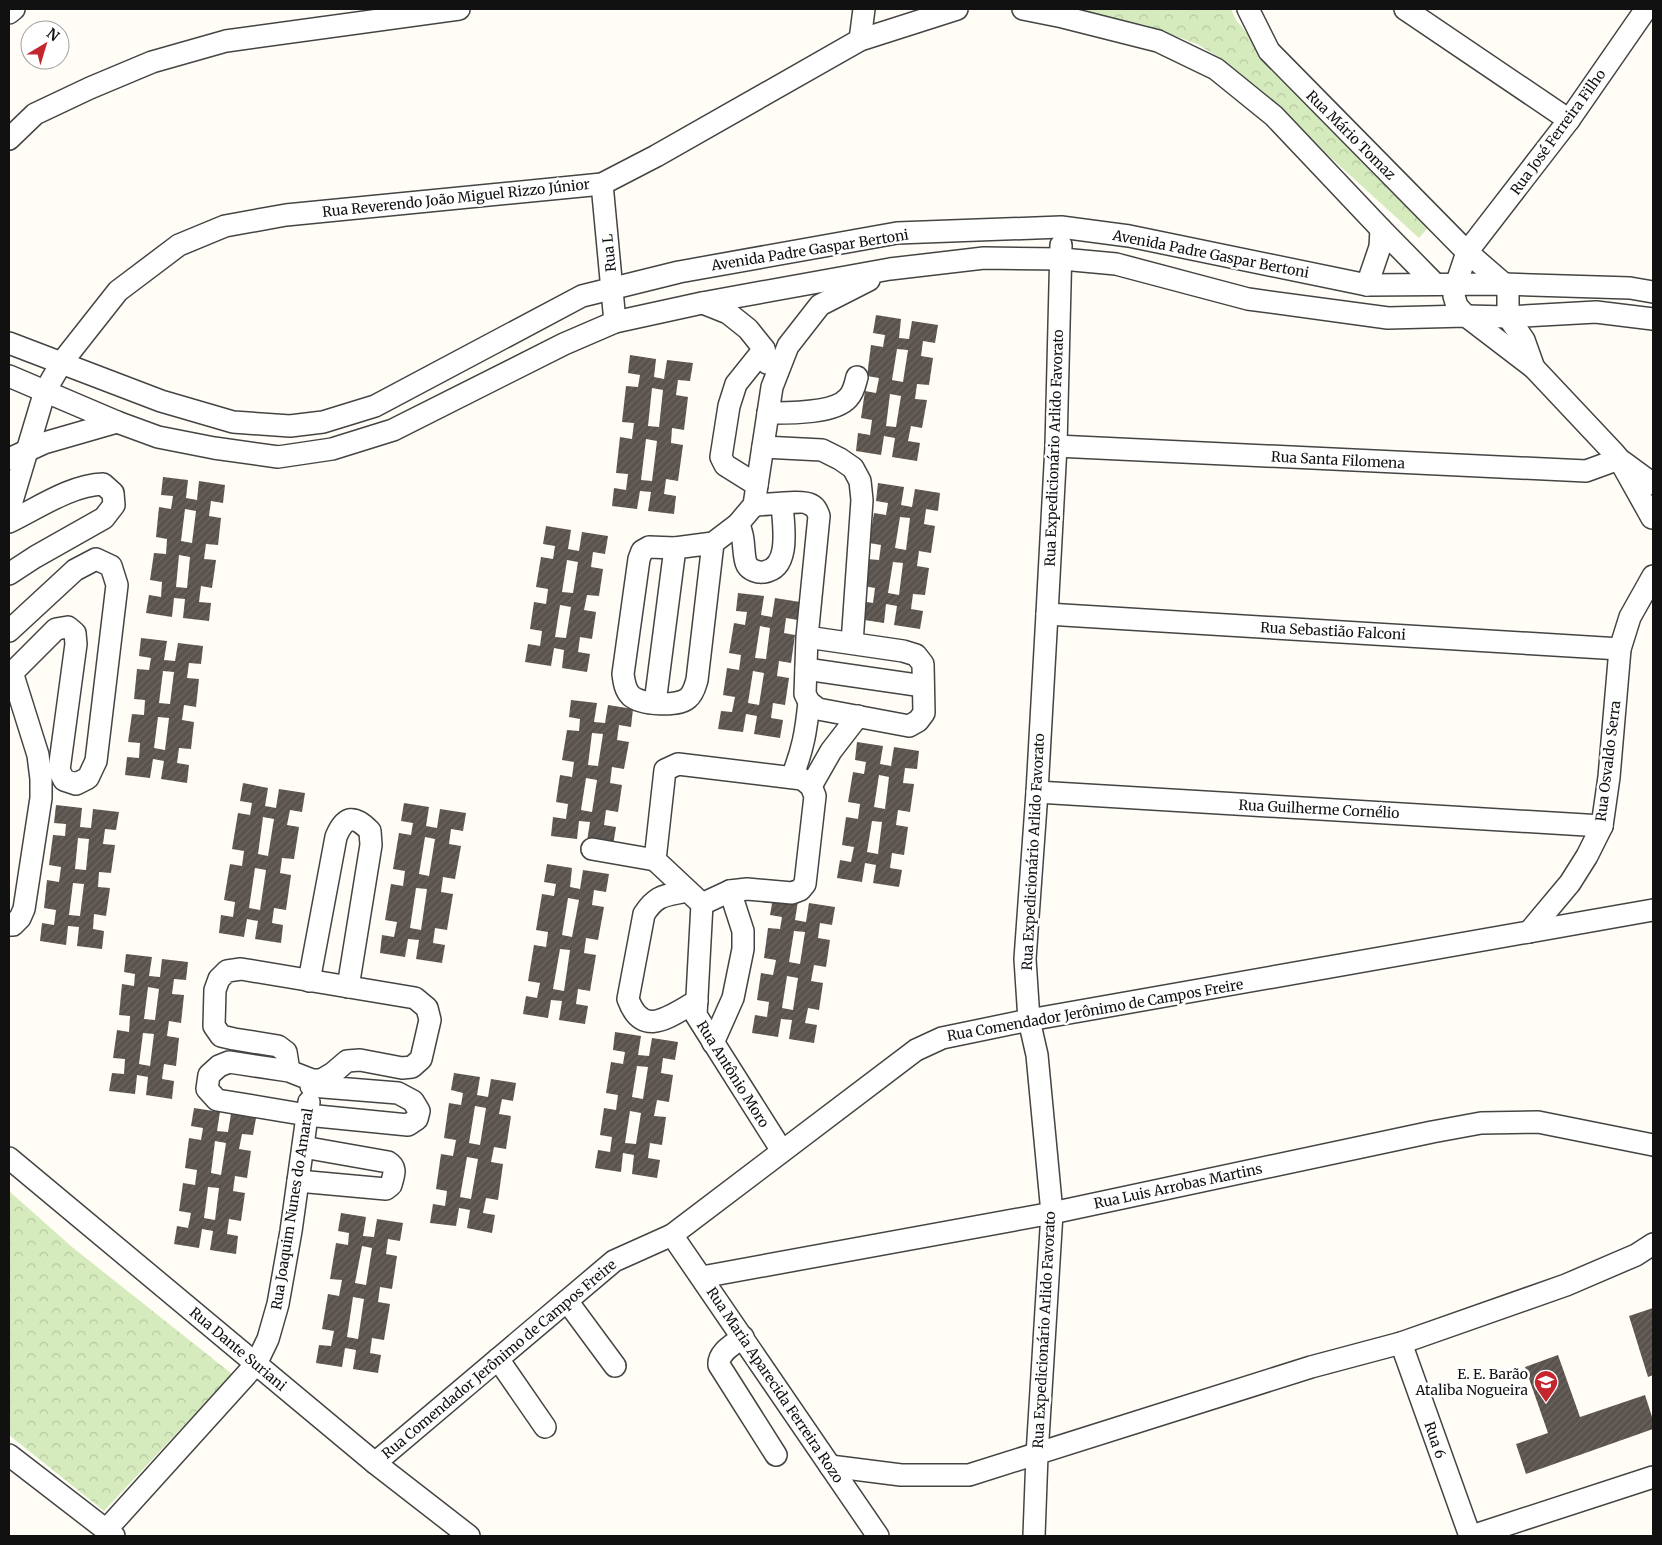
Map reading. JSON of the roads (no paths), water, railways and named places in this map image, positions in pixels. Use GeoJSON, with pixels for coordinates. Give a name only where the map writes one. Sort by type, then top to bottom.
{"type":"FeatureCollection","features":[{"type":"Feature","properties":{"kind":"street"},"geometry":{"type":"LineString","coordinates":[[9,13],[14,9]]}},
{"type":"Feature","properties":{"kind":"street"},"geometry":{"type":"LineString","coordinates":[[9,139],[35,114],[90,88],[152,62],[216,43],[403,15],[459,9]]}},
{"type":"Feature","properties":{"kind":"street"},"geometry":{"type":"LineString","coordinates":[[860,40],[864,9]]}},
{"type":"Feature","properties":{"kind":"street","name":"Rua Reverendo João Miguel Rizzo Júnior"},"geometry":{"type":"LineString","coordinates":[[9,511],[18,455],[44,391],[62,362],[118,291],[180,245],[225,226],[286,215],[602,184],[656,156],[860,40],[957,9]]}},
{"type":"Feature","properties":{"kind":"street"},"geometry":{"type":"LineString","coordinates":[[1023,9],[1158,41],[1216,69],[1274,116],[1381,229],[1446,284],[1454,296],[1456,306],[1466,316],[1534,368],[1619,459],[1653,484]]}},
{"type":"Feature","properties":{"kind":"street","name":"Rua Mário Tomaz"},"geometry":{"type":"LineString","coordinates":[[1248,9],[1269,51],[1466,252],[1504,284]]}},
{"type":"Feature","properties":{"kind":"street"},"geometry":{"type":"LineString","coordinates":[[1405,9],[1569,120]]}},
{"type":"Feature","properties":{"kind":"street","name":"Rua José Ferreira Filho"},"geometry":{"type":"LineString","coordinates":[[1466,252],[1569,120],[1646,9]]}},
{"type":"Feature","properties":{"kind":"street","name":"Rua L"},"geometry":{"type":"LineString","coordinates":[[602,184],[615,322]]}},
{"type":"Feature","properties":{"kind":"street","name":"Avenida Padre Gaspar Bertoni"},"geometry":{"type":"LineString","coordinates":[[9,343],[161,401],[233,422],[290,426],[324,422],[375,406],[582,296],[612,287],[679,272],[897,233],[1061,227],[1129,236],[1367,285],[1504,284],[1630,288],[1653,292]]}},
{"type":"Feature","properties":{"kind":"street","name":"Rua Expedicionário Arlido Favorato"},"geometry":{"type":"LineString","coordinates":[[1034,1536],[1037,1455],[1052,1213],[1038,1055],[1029,1020],[1025,959],[1037,792],[1056,446],[1062,259],[1061,227]]}},
{"type":"Feature","properties":{"kind":"street"},"geometry":{"type":"LineString","coordinates":[[1367,285],[1380,247],[1381,229]]}},
{"type":"Feature","properties":{"kind":"street"},"geometry":{"type":"LineString","coordinates":[[1446,284],[1466,252]]}},
{"type":"Feature","properties":{"kind":"street","name":"Avenida Padre Gaspar Bertoni"},"geometry":{"type":"LineString","coordinates":[[9,376],[117,422],[158,436],[214,448],[278,457],[332,449],[393,430],[564,344],[615,322],[702,303],[890,270],[984,258],[1062,259],[1116,264],[1257,300],[1388,318],[1508,317],[1596,312],[1653,319]]}},
{"type":"Feature","properties":{"kind":"street"},"geometry":{"type":"LineString","coordinates":[[713,543],[697,680],[693,691],[687,699],[677,703],[640,701],[630,695],[624,686],[623,674],[642,551],[650,547],[675,548],[713,543],[738,524],[755,495],[772,387],[788,346],[820,305],[890,270]]}},
{"type":"Feature","properties":{"kind":"street"},"geometry":{"type":"LineString","coordinates":[[1504,284],[1508,292],[1508,317],[1524,340],[1534,368]]}},
{"type":"Feature","properties":{"kind":"street"},"geometry":{"type":"LineString","coordinates":[[702,303],[728,314],[748,329],[764,349],[772,387]]}},
{"type":"Feature","properties":{"kind":"street"},"geometry":{"type":"LineString","coordinates":[[764,349],[736,384],[729,406],[721,457],[725,465],[755,495],[782,504],[804,502],[816,508],[819,516],[807,637],[805,694],[809,702],[818,709],[909,726],[918,722],[924,713],[923,664],[916,655],[904,651],[807,637]]}},
{"type":"Feature","properties":{"kind":"street"},"geometry":{"type":"LineString","coordinates":[[768,413],[803,413],[836,406],[848,399],[857,377]]}},
{"type":"Feature","properties":{"kind":"street"},"geometry":{"type":"LineString","coordinates":[[18,455],[44,443],[117,422]]}},
{"type":"Feature","properties":{"kind":"street","name":"Rua Santa Filomena"},"geometry":{"type":"LineString","coordinates":[[1056,446],[1586,471],[1619,459]]}},
{"type":"Feature","properties":{"kind":"street"},"geometry":{"type":"LineString","coordinates":[[763,447],[822,450],[840,458],[853,468],[860,482],[862,500],[852,643]]}},
{"type":"Feature","properties":{"kind":"street"},"geometry":{"type":"LineString","coordinates":[[1619,459],[1653,520]]}},
{"type":"Feature","properties":{"kind":"street"},"geometry":{"type":"LineString","coordinates":[[9,522],[76,489],[91,484],[104,484],[113,493],[114,505],[104,518],[35,556],[9,574]]}},
{"type":"Feature","properties":{"kind":"street"},"geometry":{"type":"LineString","coordinates":[[738,524],[742,530],[747,564],[754,571],[764,572],[772,569],[779,562],[784,552],[782,504]]}},
{"type":"Feature","properties":{"kind":"street"},"geometry":{"type":"LineString","coordinates":[[655,703],[675,548]]}},
{"type":"Feature","properties":{"kind":"street"},"geometry":{"type":"LineString","coordinates":[[9,631],[75,570],[96,559],[111,566],[117,585],[96,761],[88,778],[76,784],[64,780],[59,770],[76,644],[75,633],[68,627],[56,629],[10,674],[38,755],[41,798],[24,909],[20,918],[13,925],[9,925]]}},
{"type":"Feature","properties":{"kind":"street","name":"Rua Osvaldo Serra"},"geometry":{"type":"LineString","coordinates":[[1529,932],[1570,883],[1587,856],[1602,826],[1609,777],[1620,649],[1630,617],[1653,576]]}},
{"type":"Feature","properties":{"kind":"street","name":"Rua Sebastião Falconi"},"geometry":{"type":"LineString","coordinates":[[1047,614],[1620,649]]}},
{"type":"Feature","properties":{"kind":"street"},"geometry":{"type":"LineString","coordinates":[[806,668],[923,686]]}},
{"type":"Feature","properties":{"kind":"street"},"geometry":{"type":"LineString","coordinates":[[801,782],[802,753],[809,702]]}},
{"type":"Feature","properties":{"kind":"street"},"geometry":{"type":"LineString","coordinates":[[801,782],[831,751],[858,716]]}},
{"type":"Feature","properties":{"kind":"street"},"geometry":{"type":"LineString","coordinates":[[655,860],[665,770],[678,764],[801,782],[815,796],[805,884],[800,890],[792,893],[746,889],[694,897],[658,898],[644,914],[628,1000],[632,1012],[642,1020],[656,1023],[697,1001]]}},
{"type":"Feature","properties":{"kind":"street","name":"Rua Guilherme Cornélio"},"geometry":{"type":"LineString","coordinates":[[1037,792],[1602,826]]}},
{"type":"Feature","properties":{"kind":"street"},"geometry":{"type":"LineString","coordinates":[[309,981],[336,837],[341,826],[350,820],[360,821],[370,831],[371,845],[348,987]]}},
{"type":"Feature","properties":{"kind":"street"},"geometry":{"type":"LineString","coordinates":[[592,849],[655,860],[694,897]]}},
{"type":"Feature","properties":{"kind":"street"},"geometry":{"type":"LineString","coordinates":[[714,1043],[733,998],[743,949],[743,931],[730,891]]}},
{"type":"Feature","properties":{"kind":"street","name":"Rua Antônio Moro"},"geometry":{"type":"LineString","coordinates":[[694,897],[696,1015],[782,1151]]}},
{"type":"Feature","properties":{"kind":"street","name":"Rua Comendador Jerônimo de Campos Freire"},"geometry":{"type":"LineString","coordinates":[[375,1463],[614,1261],[672,1235],[916,1050],[942,1038],[1029,1020],[1653,910]]}},
{"type":"Feature","properties":{"kind":"street"},"geometry":{"type":"LineString","coordinates":[[289,1071],[286,1052],[278,1046],[221,1036],[214,1026],[216,990],[220,979],[227,971],[241,969],[415,998],[427,1008],[430,1020],[421,1059],[412,1067],[402,1068],[360,1060],[347,1061],[333,1074],[311,1083]]}},
{"type":"Feature","properties":{"kind":"street"},"geometry":{"type":"LineString","coordinates":[[229,1062],[289,1071],[311,1083],[398,1093],[413,1101],[419,1111],[417,1119],[408,1125],[307,1115],[217,1100],[207,1090],[209,1075],[219,1066],[229,1062]]}},
{"type":"Feature","properties":{"kind":"street","name":"Rua Joaquim Nunes do Amaral"},"geometry":{"type":"LineString","coordinates":[[110,1533],[256,1364],[268,1339],[278,1304],[298,1181],[311,1083]]}},
{"type":"Feature","properties":{"kind":"street","name":"Rua Luis Arrobas Martins"},"geometry":{"type":"LineString","coordinates":[[702,1277],[1052,1213],[1481,1123],[1538,1122],[1653,1145]]}},
{"type":"Feature","properties":{"kind":"street"},"geometry":{"type":"LineString","coordinates":[[298,1181],[386,1189],[391,1185],[395,1169],[388,1162],[303,1147]]}},
{"type":"Feature","properties":{"kind":"street","name":"Rua Dante Suriani"},"geometry":{"type":"LineString","coordinates":[[9,1158],[375,1463],[469,1536]]}},
{"type":"Feature","properties":{"kind":"street","name":"Rua Maria Aparecida Ferreira Rozo"},"geometry":{"type":"LineString","coordinates":[[672,1235],[878,1536]]}},
{"type":"Feature","properties":{"kind":"street"},"geometry":{"type":"LineString","coordinates":[[830,1466],[901,1475],[969,1475],[1311,1367],[1401,1343],[1566,1285],[1636,1255],[1653,1244]]}},
{"type":"Feature","properties":{"kind":"street"},"geometry":{"type":"LineString","coordinates":[[567,1301],[616,1366]]}},
{"type":"Feature","properties":{"kind":"street"},"geometry":{"type":"LineString","coordinates":[[742,1337],[721,1354],[718,1359],[719,1366],[776,1455]]}},
{"type":"Feature","properties":{"kind":"street","name":"Rua 6"},"geometry":{"type":"LineString","coordinates":[[1401,1343],[1471,1536]]}},
{"type":"Feature","properties":{"kind":"street"},"geometry":{"type":"LineString","coordinates":[[498,1359],[545,1427]]}},
{"type":"Feature","properties":{"kind":"street"},"geometry":{"type":"LineString","coordinates":[[9,1455],[110,1533]]}},
{"type":"Feature","properties":{"kind":"street"},"geometry":{"type":"LineString","coordinates":[[1471,1536],[1653,1477]]}},
{"type":"Feature","properties":{"kind":"place","name":"E. E. Barão Ataliba Nogueira"},"geometry":{"type":"Point","coordinates":[1546,1403]}}]}
